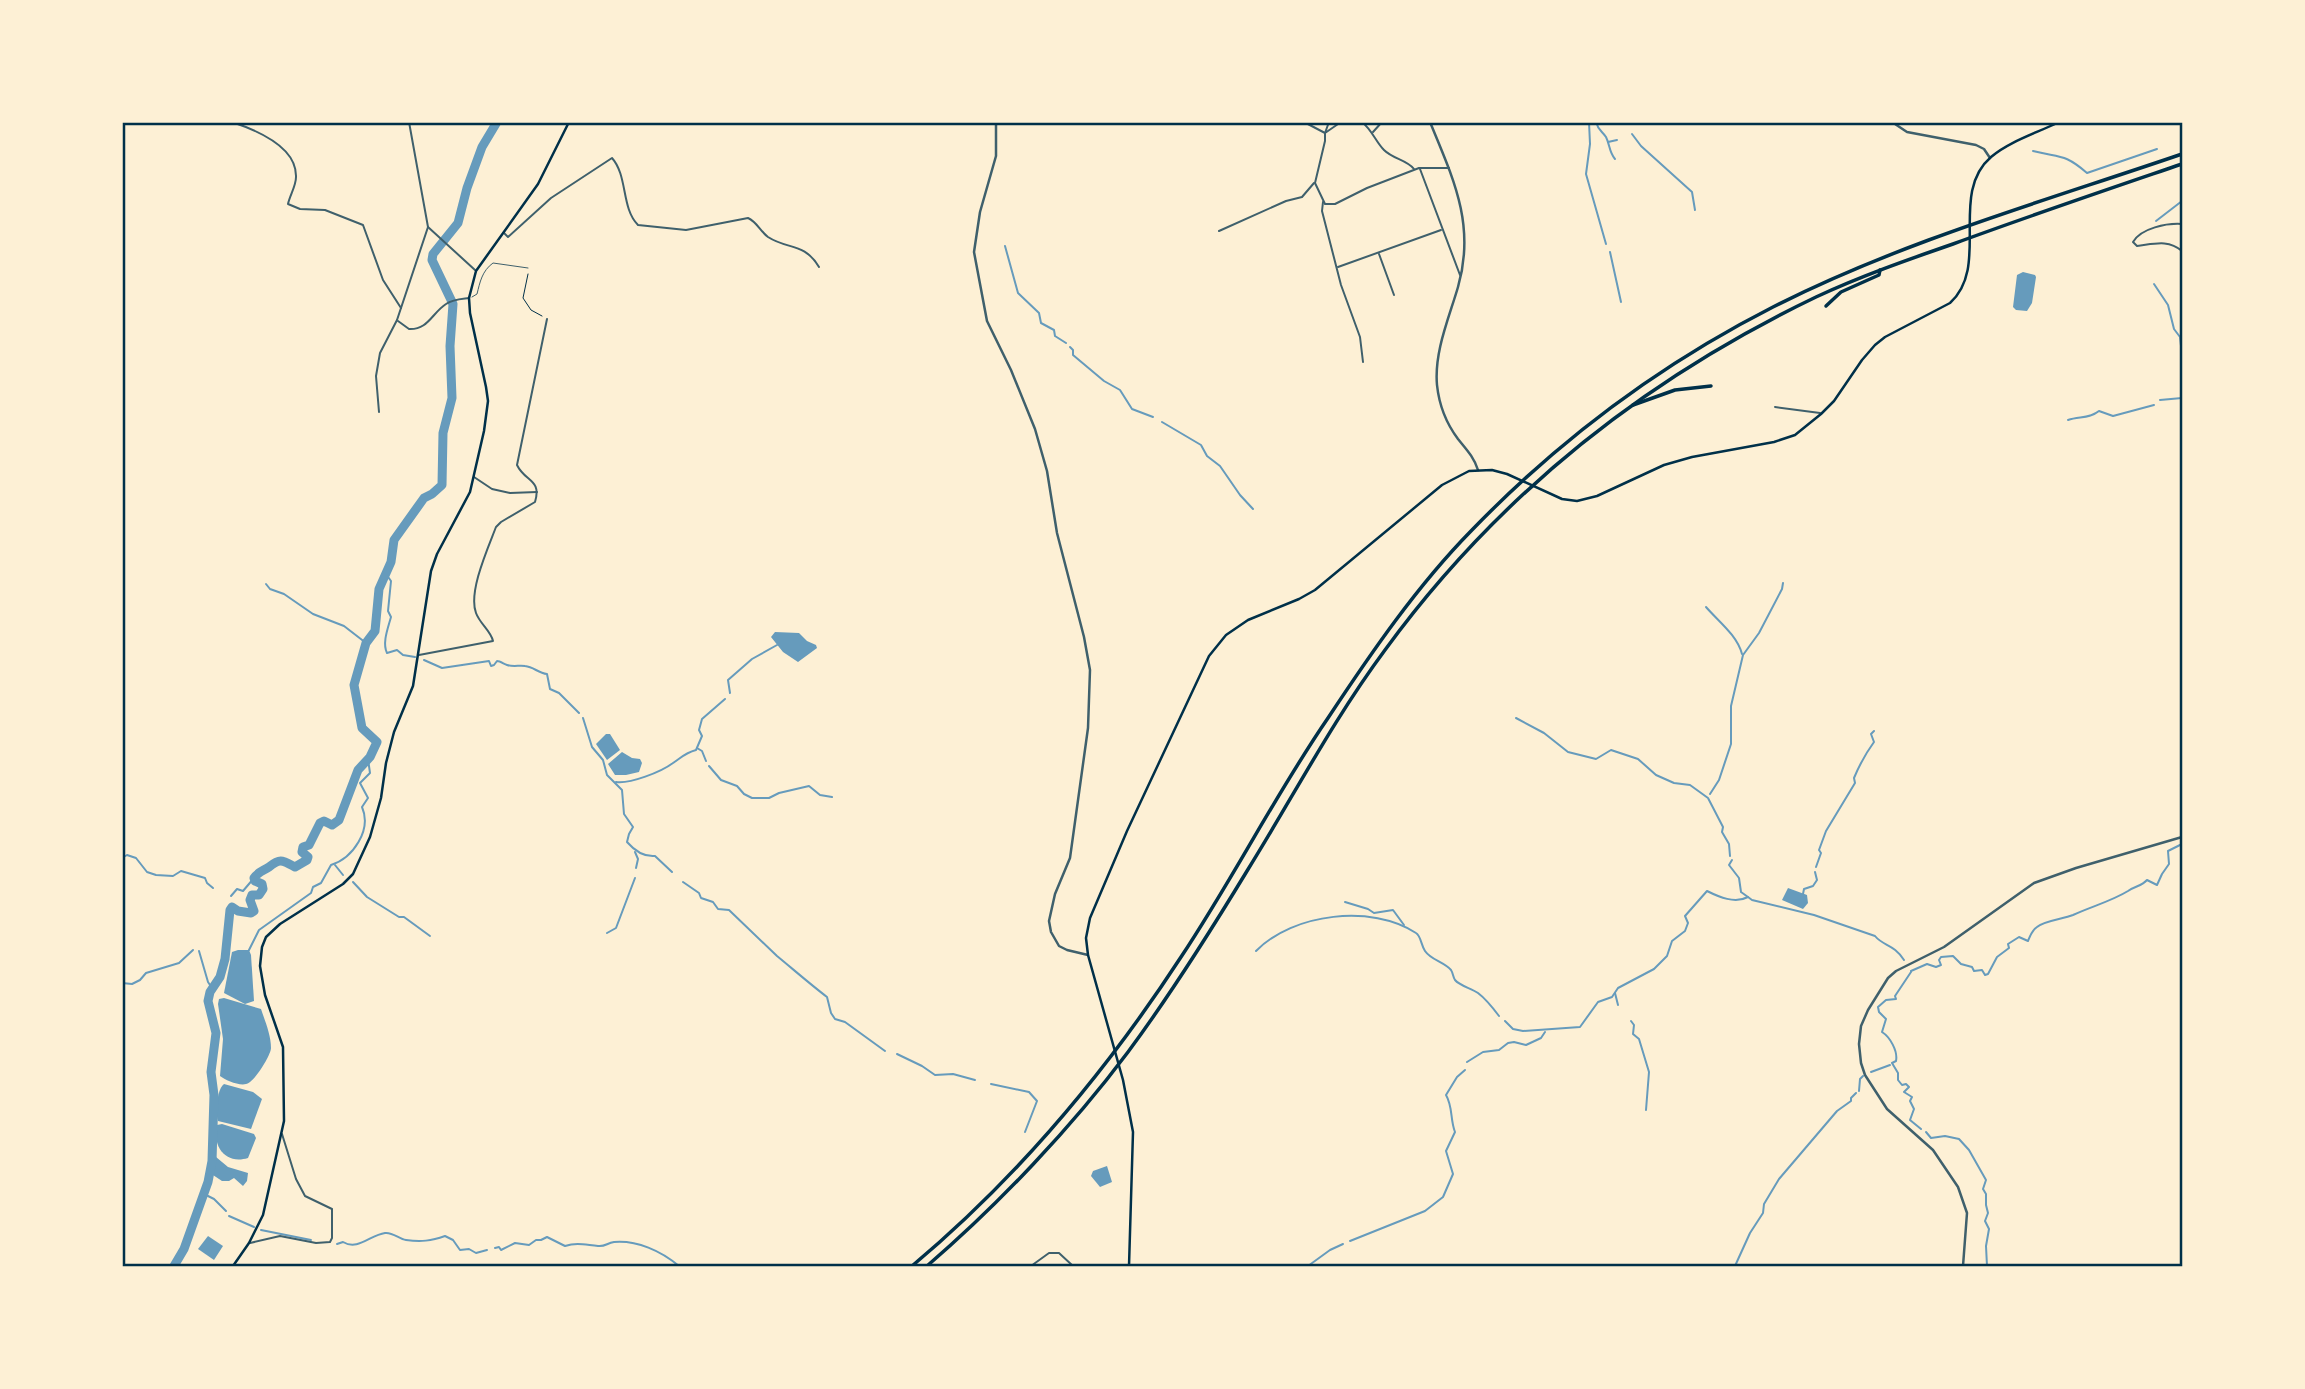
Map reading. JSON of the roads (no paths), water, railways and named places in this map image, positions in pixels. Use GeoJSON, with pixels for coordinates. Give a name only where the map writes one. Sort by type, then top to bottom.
{"type":"FeatureCollection","features":[{"type":"Feature","properties":{"kind":"highway"},"geometry":{"type":"LineString","coordinates":[[912,1266],[996,1188],[1063,1118],[1119,1046],[1181,958],[1325,722],[1378,645],[1469,533],[1534,470],[1593,421],[1694,351],[1794,297],[1864,266],[1984,221],[2182,154]]}},
{"type":"Feature","properties":{"kind":"highway"},"geometry":{"type":"LineString","coordinates":[[927,1266],[1003,1195],[1069,1124],[1128,1052],[1248,870],[1333,727],[1385,649],[1504,510],[1631,405],[1697,360],[1754,328],[1880,270],[2182,164]]}},
{"type":"Feature","properties":{"kind":"highway"},"geometry":{"type":"LineString","coordinates":[[1826,306],[1841,292],[1879,275],[1880,270]]}},
{"type":"Feature","properties":{"kind":"highway"},"geometry":{"type":"LineString","coordinates":[[1631,405],[1675,390],[1711,386]]}},
{"type":"Feature","properties":{"kind":"main road"},"geometry":{"type":"LineString","coordinates":[[233,1266],[249,1243],[266,1206],[282,1133],[285,1104],[282,1047],[278,1028],[265,995],[260,966],[262,947],[272,930],[343,884],[353,874],[370,837],[394,732],[410,694],[432,571],[437,554],[464,505],[474,477],[488,401],[471,323],[469,298],[476,271],[538,184],[569,122]]}},
{"type":"Feature","properties":{"kind":"main road"},"geometry":{"type":"LineString","coordinates":[[1129,1266],[1133,1132],[1123,1080],[1088,956],[1087,928],[1100,891],[1192,691],[1209,656],[1226,635],[1248,620],[1307,594],[1442,485],[1463,473],[1492,470],[1562,499],[1586,500],[1664,465],[1692,457],[1774,442],[1795,435],[1834,401],[1875,345],[1950,303],[1959,295],[1965,283],[1969,258],[1971,209],[1977,176],[1990,158],[2013,143],[2059,122]]}},
{"type":"Feature","properties":{"kind":"street"},"geometry":{"type":"LineString","coordinates":[[232,122],[275,143],[295,163],[297,181],[288,204],[300,209],[325,210],[363,225],[383,280],[401,308]]}},
{"type":"Feature","properties":{"kind":"street"},"geometry":{"type":"LineString","coordinates":[[379,412],[376,376],[380,352],[397,320],[428,227],[410,122]]}},
{"type":"Feature","properties":{"kind":"street"},"geometry":{"type":"LineString","coordinates":[[996,122],[996,156],[980,212],[974,252],[987,321],[1035,429],[1047,471],[1057,533],[1090,670],[1088,728],[1070,858],[1055,894],[1049,921],[1051,932],[1059,946],[1088,956]]}},
{"type":"Feature","properties":{"kind":"street"},"geometry":{"type":"LineString","coordinates":[[1304,122],[1325,132]]}},
{"type":"Feature","properties":{"kind":"street"},"geometry":{"type":"LineString","coordinates":[[1219,231],[1286,201],[1302,197],[1315,183],[1329,122]]}},
{"type":"Feature","properties":{"kind":"street"},"geometry":{"type":"LineString","coordinates":[[1325,132],[1341,122]]}},
{"type":"Feature","properties":{"kind":"street"},"geometry":{"type":"LineString","coordinates":[[1362,122],[1385,151],[1414,169]]}},
{"type":"Feature","properties":{"kind":"street"},"geometry":{"type":"LineString","coordinates":[[1372,134],[1382,122]]}},
{"type":"Feature","properties":{"kind":"street"},"geometry":{"type":"LineString","coordinates":[[1430,122],[1450,168],[1463,217],[1464,249],[1461,276],[1437,361],[1437,383],[1440,404],[1447,421],[1475,461],[1478,470]]}},
{"type":"Feature","properties":{"kind":"street"},"geometry":{"type":"LineString","coordinates":[[1892,122],[1907,132],[1976,145],[1984,149],[1990,158]]}},
{"type":"Feature","properties":{"kind":"street"},"geometry":{"type":"LineString","coordinates":[[503,232],[508,237],[551,198],[612,158],[618,167],[632,218],[638,225],[686,230],[748,218],[768,237],[805,250],[819,267]]}},
{"type":"Feature","properties":{"kind":"street"},"geometry":{"type":"LineString","coordinates":[[1419,168],[1461,276]]}},
{"type":"Feature","properties":{"kind":"street"},"geometry":{"type":"LineString","coordinates":[[1323,201],[1335,204],[1414,169],[1450,168]]}},
{"type":"Feature","properties":{"kind":"street"},"geometry":{"type":"LineString","coordinates":[[1315,183],[1323,201],[1322,211],[1337,267],[1360,337],[1363,362]]}},
{"type":"Feature","properties":{"kind":"street"},"geometry":{"type":"LineString","coordinates":[[2182,224],[2141,232],[2133,242],[2141,246],[2160,242],[2182,251]]}},
{"type":"Feature","properties":{"kind":"street"},"geometry":{"type":"LineString","coordinates":[[428,227],[476,271]]}},
{"type":"Feature","properties":{"kind":"street"},"geometry":{"type":"LineString","coordinates":[[1337,267],[1442,230]]}},
{"type":"Feature","properties":{"kind":"street"},"geometry":{"type":"LineString","coordinates":[[1378,253],[1394,295]]}},
{"type":"Feature","properties":{"kind":"street"},"geometry":{"type":"LineString","coordinates":[[397,320],[409,329],[422,328],[448,303],[469,298]]}},
{"type":"Feature","properties":{"kind":"street"},"geometry":{"type":"LineString","coordinates":[[419,655],[493,641],[474,609],[477,583],[496,527],[535,502],[538,491],[536,485],[517,465],[547,319]]}},
{"type":"Feature","properties":{"kind":"street"},"geometry":{"type":"LineString","coordinates":[[1775,407],[1821,414]]}},
{"type":"Feature","properties":{"kind":"street"},"geometry":{"type":"LineString","coordinates":[[474,477],[492,489],[510,493],[538,491]]}},
{"type":"Feature","properties":{"kind":"street"},"geometry":{"type":"LineString","coordinates":[[1963,1266],[1967,1213],[1958,1187],[1933,1150],[1887,1109],[1865,1075],[1859,1044],[1861,1026],[1868,1010],[1888,978],[1896,971],[1944,947],[2034,883],[2182,837]]}},
{"type":"Feature","properties":{"kind":"street"},"geometry":{"type":"LineString","coordinates":[[249,1243],[280,1236],[316,1243],[330,1241],[332,1238],[332,1209],[305,1196],[296,1179],[282,1133]]}},
{"type":"Feature","properties":{"kind":"street"},"geometry":{"type":"LineString","coordinates":[[1031,1266],[1049,1252],[1059,1253],[1073,1266]]}},
{"type":"Feature","properties":{"kind":"lane"},"geometry":{"type":"LineString","coordinates":[[469,298],[477,294],[480,279],[487,267],[493,263],[528,268]]}},
{"type":"Feature","properties":{"kind":"water"},"geometry":{"type":"Polygon","coordinates":[[[2023,272],[2036,277],[2032,303],[2027,311],[2013,307],[2017,275],[2023,272]]]}},
{"type":"Feature","properties":{"kind":"water"},"geometry":{"type":"Polygon","coordinates":[[[775,632],[799,633],[817,648],[798,662],[783,652],[771,637],[775,632]]]}},
{"type":"Feature","properties":{"kind":"water"},"geometry":{"type":"Polygon","coordinates":[[[606,734],[610,734],[620,750],[607,760],[596,744],[606,734]]]}},
{"type":"Feature","properties":{"kind":"water"},"geometry":{"type":"Polygon","coordinates":[[[622,752],[640,759],[642,763],[639,772],[615,775],[608,764],[622,752]]]}},
{"type":"Feature","properties":{"kind":"water"},"geometry":{"type":"Polygon","coordinates":[[[1788,888],[1807,895],[1808,903],[1803,909],[1782,900],[1788,888]]]}},
{"type":"Feature","properties":{"kind":"water"},"geometry":{"type":"Polygon","coordinates":[[[249,950],[251,955],[254,1001],[245,1004],[224,993],[232,952],[249,950]]]}},
{"type":"Feature","properties":{"kind":"water"},"geometry":{"type":"Polygon","coordinates":[[[224,998],[261,1009],[269,1033],[271,1048],[268,1056],[257,1074],[246,1084],[232,1082],[220,1076],[223,1039],[218,1004],[219,999],[224,998]]]}},
{"type":"Feature","properties":{"kind":"water"},"geometry":{"type":"Polygon","coordinates":[[[224,1084],[253,1092],[262,1099],[251,1129],[218,1121],[217,1101],[224,1084]]]}},
{"type":"Feature","properties":{"kind":"water"},"geometry":{"type":"Polygon","coordinates":[[[222,1124],[254,1134],[256,1138],[248,1158],[233,1159],[222,1152],[216,1140],[216,1133],[217,1125],[222,1124]]]}},
{"type":"Feature","properties":{"kind":"water"},"geometry":{"type":"Polygon","coordinates":[[[216,1157],[228,1167],[248,1173],[243,1186],[234,1178],[222,1181],[213,1175],[216,1157]]]}},
{"type":"Feature","properties":{"kind":"water"},"geometry":{"type":"Polygon","coordinates":[[[1107,1166],[1112,1182],[1100,1187],[1091,1176],[1093,1171],[1107,1166]]]}},
{"type":"Feature","properties":{"kind":"water"},"geometry":{"type":"Polygon","coordinates":[[[208,1236],[223,1246],[214,1260],[198,1249],[208,1236]]]}},
{"type":"Feature","properties":{"kind":"waterway"},"geometry":{"type":"LineString","coordinates":[[174,1266],[184,1249],[208,1182],[212,1161],[214,1095],[211,1072],[216,1033],[208,1001],[210,992],[220,977],[225,959],[230,910],[232,907],[238,911],[254,911],[250,900],[252,895],[259,895],[263,889],[262,884],[255,881],[257,874],[279,861],[295,867],[307,860],[308,857],[302,852],[303,847],[309,845],[320,823],[324,821],[332,825],[339,820],[358,770],[370,757],[377,742],[362,728],[354,685],[366,643],[375,631],[379,589],[391,562],[394,540],[424,498],[442,485],[443,433],[452,398],[450,346],[453,304],[432,260],[433,254],[458,223],[482,147],[497,122]]}},
{"type":"Feature","properties":{"kind":"waterway"},"geometry":{"type":"LineString","coordinates":[[1589,122],[1590,144],[1586,174],[1606,244]]}},
{"type":"Feature","properties":{"kind":"waterway"},"geometry":{"type":"LineString","coordinates":[[1596,122],[1615,159]]}},
{"type":"Feature","properties":{"kind":"waterway"},"geometry":{"type":"LineString","coordinates":[[1632,134],[1641,146],[1692,192],[1695,210]]}},
{"type":"Feature","properties":{"kind":"waterway"},"geometry":{"type":"LineString","coordinates":[[1608,142],[1617,140]]}},
{"type":"Feature","properties":{"kind":"waterway"},"geometry":{"type":"LineString","coordinates":[[2033,151],[2067,159],[2087,173],[2157,149]]}},
{"type":"Feature","properties":{"kind":"waterway"},"geometry":{"type":"LineString","coordinates":[[2156,221],[2182,201]]}},
{"type":"Feature","properties":{"kind":"waterway"},"geometry":{"type":"LineString","coordinates":[[1005,246],[1018,293],[1039,313],[1041,323],[1054,330],[1055,336],[1066,343]]}},
{"type":"Feature","properties":{"kind":"waterway"},"geometry":{"type":"LineString","coordinates":[[1610,252],[1621,302]]}},
{"type":"Feature","properties":{"kind":"waterway"},"geometry":{"type":"LineString","coordinates":[[2154,284],[2168,305],[2174,329],[2180,337],[2182,355]]}},
{"type":"Feature","properties":{"kind":"waterway"},"geometry":{"type":"LineString","coordinates":[[1070,347],[1073,355],[1104,381],[1120,390],[1132,409],[1153,417]]}},
{"type":"Feature","properties":{"kind":"waterway"},"geometry":{"type":"LineString","coordinates":[[2160,400],[2182,398]]}},
{"type":"Feature","properties":{"kind":"waterway"},"geometry":{"type":"LineString","coordinates":[[2068,420],[2099,411],[2113,416],[2154,405]]}},
{"type":"Feature","properties":{"kind":"waterway"},"geometry":{"type":"LineString","coordinates":[[1162,422],[1201,445],[1207,456],[1220,466],[1253,509]]}},
{"type":"Feature","properties":{"kind":"waterway"},"geometry":{"type":"LineString","coordinates":[[386,574],[391,581],[388,611],[391,617],[385,645],[387,653],[397,650],[403,655],[415,657]]}},
{"type":"Feature","properties":{"kind":"waterway"},"geometry":{"type":"LineString","coordinates":[[1710,794],[1719,780],[1731,744],[1731,706],[1743,655],[1759,633],[1783,583]]}},
{"type":"Feature","properties":{"kind":"waterway"},"geometry":{"type":"LineString","coordinates":[[266,584],[313,614],[344,626],[366,643]]}},
{"type":"Feature","properties":{"kind":"waterway"},"geometry":{"type":"LineString","coordinates":[[1706,607],[1732,634],[1742,654]]}},
{"type":"Feature","properties":{"kind":"waterway"},"geometry":{"type":"LineString","coordinates":[[730,693],[728,680],[752,659],[777,645]]}},
{"type":"Feature","properties":{"kind":"waterway"},"geometry":{"type":"LineString","coordinates":[[424,660],[442,668],[489,661],[491,666],[497,661],[509,666],[531,668],[547,674],[550,689],[559,693],[579,713]]}},
{"type":"Feature","properties":{"kind":"waterway"},"geometry":{"type":"LineString","coordinates":[[616,782],[629,781],[653,773],[696,750],[702,736],[699,730],[702,719],[725,699]]}},
{"type":"Feature","properties":{"kind":"waterway"},"geometry":{"type":"LineString","coordinates":[[583,718],[592,747],[603,760],[607,775],[622,790],[624,814],[633,827],[627,842],[639,852],[655,856],[672,872]]}},
{"type":"Feature","properties":{"kind":"waterway"},"geometry":{"type":"LineString","coordinates":[[1516,718],[1544,733],[1568,752],[1596,759],[1611,750],[1638,759],[1656,775],[1674,783],[1690,785],[1708,798],[1723,827],[1722,832],[1729,844],[1730,856]]}},
{"type":"Feature","properties":{"kind":"waterway"},"geometry":{"type":"LineString","coordinates":[[1816,867],[1826,831],[1855,783],[1856,773],[1874,742],[1871,734],[1874,731]]}},
{"type":"Feature","properties":{"kind":"waterway"},"geometry":{"type":"LineString","coordinates":[[697,748],[702,751],[706,761]]}},
{"type":"Feature","properties":{"kind":"waterway"},"geometry":{"type":"LineString","coordinates":[[249,950],[259,930],[311,893],[313,887],[321,883],[331,865],[347,856],[358,842],[364,825],[362,807],[368,798],[360,783],[370,773],[368,759]]}},
{"type":"Feature","properties":{"kind":"waterway"},"geometry":{"type":"LineString","coordinates":[[709,766],[721,780],[737,786],[752,798],[769,798],[809,786],[820,795],[832,797]]}},
{"type":"Feature","properties":{"kind":"waterway"},"geometry":{"type":"LineString","coordinates":[[122,841],[123,845]]}},
{"type":"Feature","properties":{"kind":"waterway"},"geometry":{"type":"LineString","coordinates":[[1911,971],[1927,964],[1936,967],[1941,965],[1941,957],[1953,956],[1974,971],[1982,970],[1985,975],[1988,974],[1997,957],[2009,948],[2008,944],[2019,937],[2028,941],[2032,931],[2040,925],[2108,901],[2147,880],[2157,885],[2169,864],[2168,851],[2182,844]]}},
{"type":"Feature","properties":{"kind":"waterway"},"geometry":{"type":"LineString","coordinates":[[635,852],[638,859],[636,868]]}},
{"type":"Feature","properties":{"kind":"waterway"},"geometry":{"type":"LineString","coordinates":[[122,858],[127,855],[136,858],[147,872],[156,875],[173,876],[181,871],[205,878],[213,888]]}},
{"type":"Feature","properties":{"kind":"waterway"},"geometry":{"type":"LineString","coordinates":[[1732,860],[1729,865],[1739,878],[1741,892],[1748,897]]}},
{"type":"Feature","properties":{"kind":"waterway"},"geometry":{"type":"LineString","coordinates":[[335,865],[343,875]]}},
{"type":"Feature","properties":{"kind":"waterway"},"geometry":{"type":"LineString","coordinates":[[1803,894],[1804,889],[1813,886],[1817,880],[1815,872]]}},
{"type":"Feature","properties":{"kind":"waterway"},"geometry":{"type":"LineString","coordinates":[[231,896],[237,889],[243,891],[254,878]]}},
{"type":"Feature","properties":{"kind":"waterway"},"geometry":{"type":"LineString","coordinates":[[607,933],[616,928],[635,878]]}},
{"type":"Feature","properties":{"kind":"waterway"},"geometry":{"type":"LineString","coordinates":[[353,882],[367,897],[399,917],[404,917],[430,936]]}},
{"type":"Feature","properties":{"kind":"waterway"},"geometry":{"type":"LineString","coordinates":[[683,882],[699,893],[701,898],[713,902],[718,909],[729,910],[777,956],[827,997],[835,1019],[845,1022],[885,1051]]}},
{"type":"Feature","properties":{"kind":"waterway"},"geometry":{"type":"LineString","coordinates":[[1505,1021],[1513,1029],[1523,1031],[1580,1027],[1598,1002],[1612,997],[1618,988],[1654,969],[1667,956],[1672,941],[1685,931],[1688,923],[1685,916],[1707,891],[1732,900],[1748,897],[1814,915],[1875,936],[1904,960]]}},
{"type":"Feature","properties":{"kind":"waterway"},"geometry":{"type":"LineString","coordinates":[[1345,902],[1374,913],[1393,910],[1404,925]]}},
{"type":"Feature","properties":{"kind":"waterway"},"geometry":{"type":"LineString","coordinates":[[1256,951],[1290,928],[1311,921],[1333,917],[1378,918],[1416,933],[1428,954],[1448,967],[1457,982],[1481,995],[1499,1016]]}},
{"type":"Feature","properties":{"kind":"waterway"},"geometry":{"type":"LineString","coordinates":[[122,983],[132,984],[146,973],[179,963],[193,950]]}},
{"type":"Feature","properties":{"kind":"waterway"},"geometry":{"type":"LineString","coordinates":[[199,951],[212,988]]}},
{"type":"Feature","properties":{"kind":"waterway"},"geometry":{"type":"LineString","coordinates":[[1911,972],[1895,996],[1896,999],[1886,1000],[1878,1007],[1886,1019],[1882,1032],[1895,1049],[1896,1061],[1892,1063],[1898,1073],[1898,1080],[1909,1087],[1904,1092],[1912,1097],[1910,1101],[1914,1109],[1910,1120],[1921,1129]]}},
{"type":"Feature","properties":{"kind":"waterway"},"geometry":{"type":"LineString","coordinates":[[1615,993],[1618,1005]]}},
{"type":"Feature","properties":{"kind":"waterway"},"geometry":{"type":"LineString","coordinates":[[1631,1021],[1634,1025],[1633,1034],[1639,1039],[1649,1072],[1646,1110]]}},
{"type":"Feature","properties":{"kind":"waterway"},"geometry":{"type":"LineString","coordinates":[[1467,1062],[1483,1052],[1499,1050],[1508,1043],[1526,1045],[1541,1038],[1545,1032]]}},
{"type":"Feature","properties":{"kind":"waterway"},"geometry":{"type":"LineString","coordinates":[[897,1054],[935,1075],[953,1074],[975,1080]]}},
{"type":"Feature","properties":{"kind":"waterway"},"geometry":{"type":"LineString","coordinates":[[1871,1072],[1890,1065]]}},
{"type":"Feature","properties":{"kind":"waterway"},"geometry":{"type":"LineString","coordinates":[[1350,1241],[1425,1211],[1443,1197],[1453,1174],[1446,1151],[1455,1132],[1446,1095],[1457,1077],[1465,1070]]}},
{"type":"Feature","properties":{"kind":"waterway"},"geometry":{"type":"LineString","coordinates":[[1859,1091],[1860,1079],[1863,1076]]}},
{"type":"Feature","properties":{"kind":"waterway"},"geometry":{"type":"LineString","coordinates":[[991,1084],[1029,1092],[1037,1101],[1025,1132]]}},
{"type":"Feature","properties":{"kind":"waterway"},"geometry":{"type":"LineString","coordinates":[[1735,1266],[1750,1233],[1763,1213],[1764,1204],[1779,1179],[1837,1111],[1851,1101],[1856,1093]]}},
{"type":"Feature","properties":{"kind":"waterway"},"geometry":{"type":"LineString","coordinates":[[1926,1132],[1931,1138],[1945,1136],[1959,1139],[1969,1150],[1986,1180],[1983,1189],[1988,1213],[1985,1221],[1989,1229],[1987,1266]]}},
{"type":"Feature","properties":{"kind":"waterway"},"geometry":{"type":"LineString","coordinates":[[204,1194],[214,1199],[226,1211]]}},
{"type":"Feature","properties":{"kind":"waterway"},"geometry":{"type":"LineString","coordinates":[[229,1216],[254,1227]]}},
{"type":"Feature","properties":{"kind":"waterway"},"geometry":{"type":"LineString","coordinates":[[261,1230],[311,1240]]}},
{"type":"Feature","properties":{"kind":"waterway"},"geometry":{"type":"LineString","coordinates":[[337,1244],[359,1244],[388,1233],[416,1241],[445,1236],[453,1240],[460,1250],[469,1249],[476,1253],[487,1250]]}},
{"type":"Feature","properties":{"kind":"waterway"},"geometry":{"type":"LineString","coordinates":[[495,1248],[499,1247],[501,1250],[515,1243],[529,1245],[547,1237],[565,1246],[600,1246],[623,1242],[648,1248],[679,1266]]}},
{"type":"Feature","properties":{"kind":"waterway"},"geometry":{"type":"LineString","coordinates":[[1308,1266],[1343,1244]]}}]}
